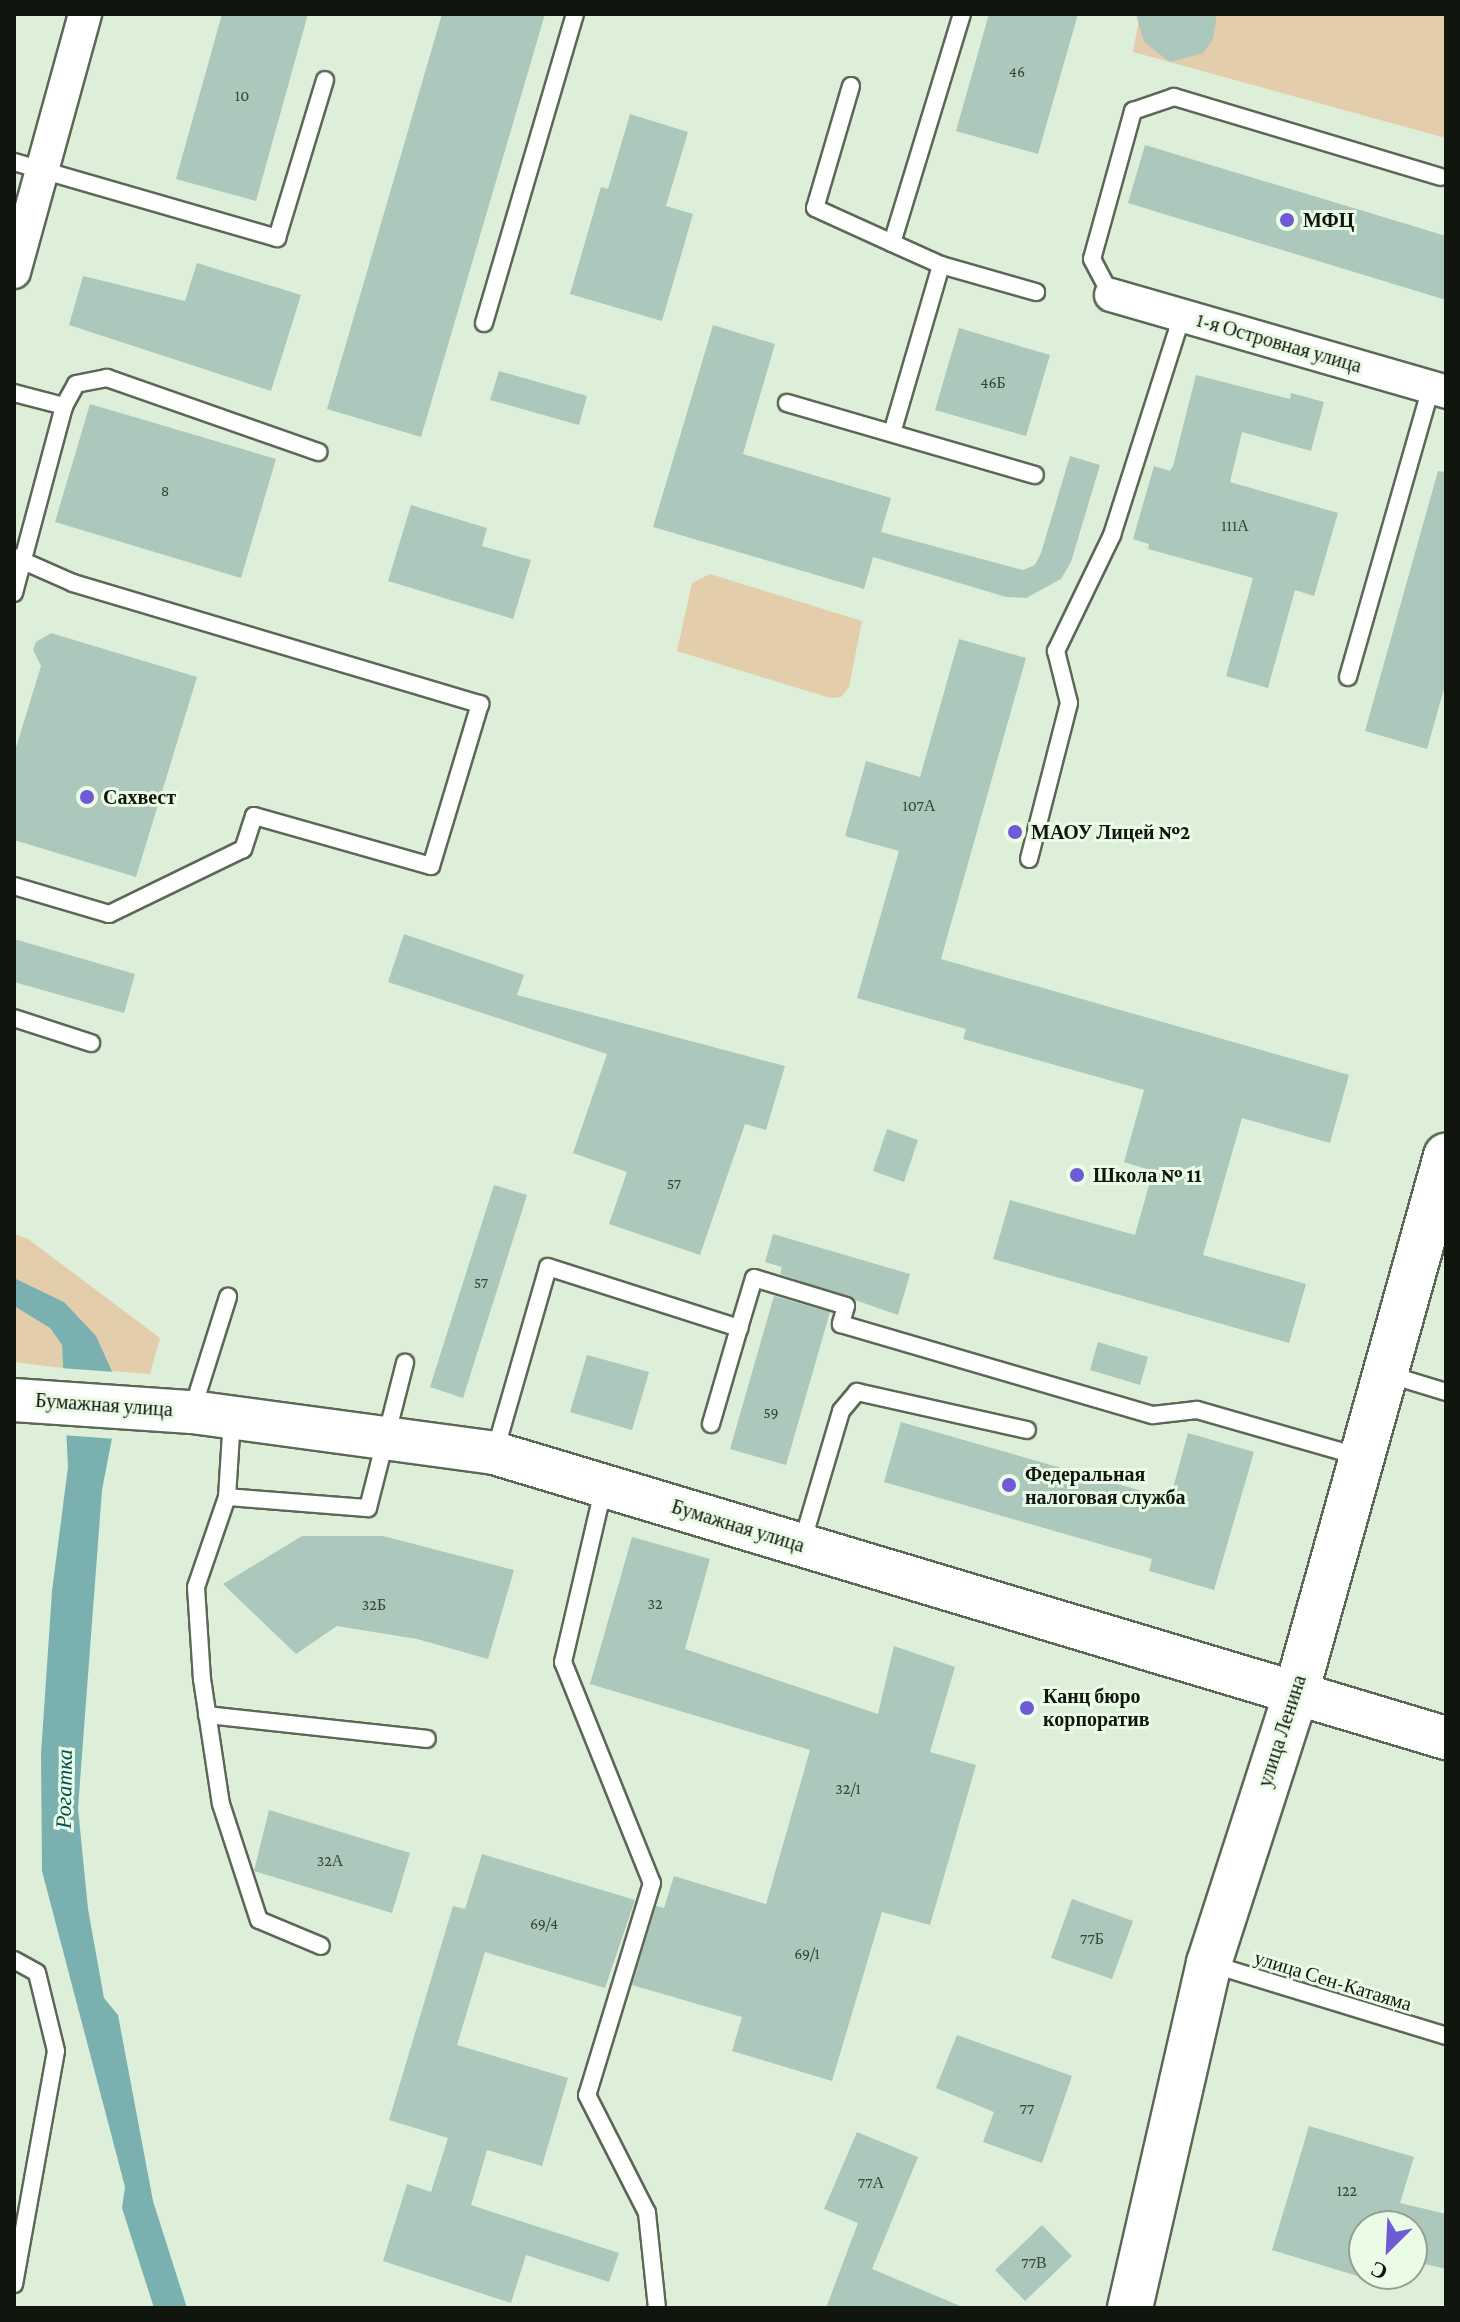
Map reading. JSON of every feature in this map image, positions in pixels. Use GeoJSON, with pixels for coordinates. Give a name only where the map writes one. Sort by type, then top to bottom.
{"type":"FeatureCollection","features":[{"type":"Feature","properties":{"kind":"main road","name":"улица Ленина"},"geometry":{"type":"LineString","coordinates":[[1130,2308],[1209,1963],[1296,1693],[1446,1156]]}},
{"type":"Feature","properties":{"kind":"street"},"geometry":{"type":"LineString","coordinates":[[14,272],[28,166],[85,14]]}},
{"type":"Feature","properties":{"kind":"street","name":"1-я Островная улица"},"geometry":{"type":"LineString","coordinates":[[1111,295],[1438,390]]}},
{"type":"Feature","properties":{"kind":"street","name":"Бумажная улица"},"geometry":{"type":"LineString","coordinates":[[24,1400],[212,1414],[383,1434],[494,1453],[1446,1738]]}},
{"type":"Feature","properties":{"kind":"lane"},"geometry":{"type":"LineString","coordinates":[[484,323],[575,14]]}},
{"type":"Feature","properties":{"kind":"lane"},"geometry":{"type":"LineString","coordinates":[[892,243],[962,14]]}},
{"type":"Feature","properties":{"kind":"lane"},"geometry":{"type":"LineString","coordinates":[[28,166],[277,238],[325,80]]}},
{"type":"Feature","properties":{"kind":"lane"},"geometry":{"type":"LineString","coordinates":[[851,86],[815,208],[941,265],[1036,292]]}},
{"type":"Feature","properties":{"kind":"lane"},"geometry":{"type":"LineString","coordinates":[[1111,295],[1092,259],[1133,111],[1174,97],[1440,177]]}},
{"type":"Feature","properties":{"kind":"lane"},"geometry":{"type":"LineString","coordinates":[[892,433],[941,265]]}},
{"type":"Feature","properties":{"kind":"lane"},"geometry":{"type":"LineString","coordinates":[[1029,859],[1069,703],[1056,651],[1112,535],[1182,315]]}},
{"type":"Feature","properties":{"kind":"lane"},"geometry":{"type":"LineString","coordinates":[[14,593],[18,559],[64,406],[76,384],[107,378],[318,452]]}},
{"type":"Feature","properties":{"kind":"lane"},"geometry":{"type":"LineString","coordinates":[[1348,677],[1438,390]]}},
{"type":"Feature","properties":{"kind":"lane"},"geometry":{"type":"LineString","coordinates":[[14,393],[64,406]]}},
{"type":"Feature","properties":{"kind":"lane"},"geometry":{"type":"LineString","coordinates":[[787,403],[1035,475]]}},
{"type":"Feature","properties":{"kind":"lane"},"geometry":{"type":"LineString","coordinates":[[14,886],[109,914],[243,849],[254,816],[431,866],[480,704],[73,583],[18,559]]}},
{"type":"Feature","properties":{"kind":"lane"},"geometry":{"type":"LineString","coordinates":[[14,1018],[91,1043]]}},
{"type":"Feature","properties":{"kind":"lane"},"geometry":{"type":"LineString","coordinates":[[494,1453],[548,1267],[739,1328]]}},
{"type":"Feature","properties":{"kind":"lane"},"geometry":{"type":"LineString","coordinates":[[711,1424],[754,1278],[846,1306],[841,1324],[1153,1415],[1197,1410],[1362,1457]]}},
{"type":"Feature","properties":{"kind":"lane"},"geometry":{"type":"LineString","coordinates":[[228,1297],[212,1414],[227,1497],[196,1587],[207,1715],[221,1804],[259,1920],[321,1946]]}},
{"type":"Feature","properties":{"kind":"lane"},"geometry":{"type":"LineString","coordinates":[[227,1497],[368,1508],[383,1434],[405,1363]]}},
{"type":"Feature","properties":{"kind":"lane"},"geometry":{"type":"LineString","coordinates":[[1385,1374],[1446,1392]]}},
{"type":"Feature","properties":{"kind":"lane"},"geometry":{"type":"LineString","coordinates":[[802,1545],[841,1411],[857,1392],[1027,1430]]}},
{"type":"Feature","properties":{"kind":"lane"},"geometry":{"type":"LineString","coordinates":[[604,1486],[563,1662],[652,1883],[587,2095],[647,2213],[661,2306]]}},
{"type":"Feature","properties":{"kind":"lane"},"geometry":{"type":"LineString","coordinates":[[207,1715],[427,1739]]}},
{"type":"Feature","properties":{"kind":"lane"},"geometry":{"type":"LineString","coordinates":[[14,1960],[37,1973],[56,2051],[14,2284]]}},
{"type":"Feature","properties":{"kind":"lane","name":"улица Сен-Катаяма"},"geometry":{"type":"LineString","coordinates":[[1209,1963],[1446,2036]]}},
{"type":"Feature","properties":{"kind":"shaded area"},"geometry":{"type":"Polygon","coordinates":[[[1140,14],[1446,14],[1446,138],[1133,52],[1140,14]]]}},
{"type":"Feature","properties":{"kind":"shaded area"},"geometry":{"type":"Polygon","coordinates":[[[710,574],[862,621],[849,687],[841,697],[830,698],[677,651],[692,583],[710,574]]]}},
{"type":"Feature","properties":{"kind":"shaded area"},"geometry":{"type":"Polygon","coordinates":[[[14,1234],[28,1239],[160,1338],[150,1374],[112,1371],[105,1355],[64,1302],[14,1278],[14,1234]]]}},
{"type":"Feature","properties":{"kind":"shaded area"},"geometry":{"type":"Polygon","coordinates":[[[14,1306],[50,1328],[62,1345],[63,1368],[14,1362],[14,1306]]]}},
{"type":"Feature","properties":{"kind":"water","name":"Рогатка"},"geometry":{"type":"Polygon","coordinates":[[[14,1278],[64,1302],[96,1336],[112,1371],[113,1433],[102,1490],[78,1808],[88,1909],[104,1998],[118,2015],[153,2201],[187,2308],[154,2308],[122,2208],[125,2187],[42,1871],[41,1754],[52,1591],[68,1467],[62,1345],[50,1328],[14,1306],[14,1278]]]}},
{"type":"Feature","properties":{"kind":"pier"},"geometry":{"type":"Polygon","coordinates":[[[59,1368],[116,1372],[116,1439],[62,1435],[59,1368]]]}},
{"type":"Feature","properties":{"kind":"building"},"geometry":{"type":"Polygon","coordinates":[[[222,14],[308,14],[256,201],[176,179],[222,14]]]}},
{"type":"Feature","properties":{"kind":"building"},"geometry":{"type":"Polygon","coordinates":[[[442,14],[545,14],[421,437],[327,409],[442,14]]]}},
{"type":"Feature","properties":{"kind":"building"},"geometry":{"type":"Polygon","coordinates":[[[989,14],[1078,14],[1038,154],[956,131],[989,14]]]}},
{"type":"Feature","properties":{"kind":"building"},"geometry":{"type":"Polygon","coordinates":[[[1136,14],[1217,14],[1213,39],[1203,53],[1170,62],[1144,42],[1136,14]]]}},
{"type":"Feature","properties":{"kind":"building"},"geometry":{"type":"Polygon","coordinates":[[[630,114],[688,132],[666,206],[693,214],[662,321],[570,294],[601,187],[608,189],[630,114]]]}},
{"type":"Feature","properties":{"kind":"building","name":"МФЦ"},"geometry":{"type":"Polygon","coordinates":[[[1145,145],[1446,236],[1446,300],[1128,203],[1145,145]]]}},
{"type":"Feature","properties":{"kind":"building"},"geometry":{"type":"Polygon","coordinates":[[[197,263],[301,295],[271,391],[69,325],[83,276],[185,301],[197,263]]]}},
{"type":"Feature","properties":{"kind":"building"},"geometry":{"type":"Polygon","coordinates":[[[713,325],[775,344],[743,454],[891,498],[881,532],[1023,570],[1035,565],[1041,553],[1070,456],[1100,465],[1071,562],[1061,579],[1026,598],[1006,597],[873,557],[864,589],[653,527],[713,325]]]}},
{"type":"Feature","properties":{"kind":"building"},"geometry":{"type":"Polygon","coordinates":[[[959,328],[1050,355],[1026,436],[935,410],[959,328]]]}},
{"type":"Feature","properties":{"kind":"building"},"geometry":{"type":"Polygon","coordinates":[[[499,371],[587,396],[579,425],[490,400],[499,371]]]}},
{"type":"Feature","properties":{"kind":"building"},"geometry":{"type":"Polygon","coordinates":[[[1196,375],[1290,399],[1291,393],[1324,402],[1311,451],[1242,432],[1230,482],[1338,513],[1314,596],[1295,590],[1268,688],[1226,676],[1253,578],[1148,549],[1149,544],[1133,539],[1154,466],[1170,471],[1173,466],[1196,375]]]}},
{"type":"Feature","properties":{"kind":"building"},"geometry":{"type":"Polygon","coordinates":[[[90,404],[276,459],[241,578],[55,522],[90,404]]]}},
{"type":"Feature","properties":{"kind":"building"},"geometry":{"type":"Polygon","coordinates":[[[1438,471],[1446,472],[1446,682],[1427,749],[1365,731],[1438,471]]]}},
{"type":"Feature","properties":{"kind":"building"},"geometry":{"type":"Polygon","coordinates":[[[411,505],[487,528],[482,546],[531,560],[513,619],[388,581],[411,505]]]}},
{"type":"Feature","properties":{"kind":"building","name":"Сахвест"},"geometry":{"type":"Polygon","coordinates":[[[51,633],[197,677],[136,877],[14,840],[14,754],[41,666],[33,650],[36,642],[51,633]]]}},
{"type":"Feature","properties":{"kind":"building"},"geometry":{"type":"Polygon","coordinates":[[[959,639],[1026,658],[941,959],[1349,1075],[1330,1143],[1242,1118],[1203,1255],[1306,1284],[1289,1343],[993,1259],[1010,1200],[1135,1235],[1153,1171],[1124,1162],[1144,1090],[963,1039],[966,1029],[857,998],[899,851],[845,836],[866,761],[920,777],[959,639]]]}},
{"type":"Feature","properties":{"kind":"building"},"geometry":{"type":"Polygon","coordinates":[[[404,934],[524,975],[517,995],[785,1066],[766,1130],[745,1124],[700,1255],[609,1224],[627,1172],[573,1153],[607,1054],[388,982],[404,934]]]}},
{"type":"Feature","properties":{"kind":"building"},"geometry":{"type":"Polygon","coordinates":[[[14,939],[135,974],[124,1013],[14,982],[14,939]]]}},
{"type":"Feature","properties":{"kind":"building"},"geometry":{"type":"Polygon","coordinates":[[[887,1129],[918,1140],[904,1182],[873,1171],[887,1129]]]}},
{"type":"Feature","properties":{"kind":"building"},"geometry":{"type":"Polygon","coordinates":[[[494,1185],[527,1195],[463,1398],[430,1387],[494,1185]]]}},
{"type":"Feature","properties":{"kind":"building"},"geometry":{"type":"Polygon","coordinates":[[[773,1234],[910,1274],[898,1315],[780,1274],[782,1267],[765,1262],[773,1234]]]}},
{"type":"Feature","properties":{"kind":"building"},"geometry":{"type":"Polygon","coordinates":[[[774,1296],[830,1312],[786,1465],[730,1449],[774,1296]]]}},
{"type":"Feature","properties":{"kind":"building"},"geometry":{"type":"Polygon","coordinates":[[[1098,1342],[1148,1357],[1140,1385],[1090,1370],[1098,1342]]]}},
{"type":"Feature","properties":{"kind":"building"},"geometry":{"type":"Polygon","coordinates":[[[587,1355],[649,1372],[632,1430],[570,1412],[587,1355]]]}},
{"type":"Feature","properties":{"kind":"building","name":"Федеральная налоговая служба"},"geometry":{"type":"Polygon","coordinates":[[[901,1422],[1170,1499],[1188,1433],[1254,1452],[1214,1590],[1149,1571],[1152,1559],[884,1482],[901,1422]]]}},
{"type":"Feature","properties":{"kind":"building"},"geometry":{"type":"Polygon","coordinates":[[[302,1536],[383,1536],[514,1570],[488,1659],[417,1639],[337,1626],[296,1654],[223,1584],[302,1536]]]}},
{"type":"Feature","properties":{"kind":"building"},"geometry":{"type":"Polygon","coordinates":[[[632,1537],[710,1559],[685,1649],[878,1714],[894,1646],[955,1667],[930,1752],[976,1765],[930,1925],[882,1912],[832,2081],[732,2051],[742,2017],[632,1985],[656,1906],[664,1908],[674,1876],[766,1904],[810,1750],[590,1684],[632,1537]]]}},
{"type":"Feature","properties":{"kind":"building"},"geometry":{"type":"Polygon","coordinates":[[[269,1810],[410,1853],[392,1913],[254,1871],[269,1810]]]}},
{"type":"Feature","properties":{"kind":"building"},"geometry":{"type":"Polygon","coordinates":[[[482,1854],[635,1900],[605,1988],[485,1952],[457,2045],[568,2078],[542,2166],[487,2150],[471,2205],[619,2253],[609,2282],[526,2255],[511,2303],[383,2261],[407,2184],[431,2192],[448,2138],[389,2120],[453,1906],[465,1909],[482,1854]]]}},
{"type":"Feature","properties":{"kind":"building"},"geometry":{"type":"Polygon","coordinates":[[[1072,1899],[1133,1921],[1112,1979],[1051,1958],[1072,1899]]]}},
{"type":"Feature","properties":{"kind":"building"},"geometry":{"type":"Polygon","coordinates":[[[957,2035],[1072,2076],[1042,2163],[983,2142],[994,2112],[936,2088],[957,2035]]]}},
{"type":"Feature","properties":{"kind":"building"},"geometry":{"type":"Polygon","coordinates":[[[1309,2126],[1414,2157],[1400,2203],[1446,2214],[1446,2269],[1428,2265],[1428,2210],[1348,2210],[1348,2273],[1272,2250],[1309,2126]]]}},
{"type":"Feature","properties":{"kind":"building"},"geometry":{"type":"Polygon","coordinates":[[[857,2132],[918,2157],[872,2269],[965,2308],[826,2308],[858,2223],[824,2209],[857,2132]]]}},
{"type":"Feature","properties":{"kind":"building"},"geometry":{"type":"Polygon","coordinates":[[[1042,2225],[1072,2256],[1025,2301],[995,2270],[1042,2225]]]}},
{"type":"Feature","properties":{"kind":"place","name":"МФЦ"},"geometry":{"type":"Point","coordinates":[1287,220]}},
{"type":"Feature","properties":{"kind":"place","name":"Сахвест"},"geometry":{"type":"Point","coordinates":[87,797]}},
{"type":"Feature","properties":{"kind":"place","name":"МАОУ Лицей №2"},"geometry":{"type":"Point","coordinates":[1015,832]}},
{"type":"Feature","properties":{"kind":"place","name":"Школа № 11"},"geometry":{"type":"Point","coordinates":[1077,1175]}},
{"type":"Feature","properties":{"kind":"place","name":"Федеральная налоговая служба"},"geometry":{"type":"Point","coordinates":[1009,1485]}},
{"type":"Feature","properties":{"kind":"place","name":"Канц бюро корпоратив"},"geometry":{"type":"Point","coordinates":[1027,1708]}}]}
